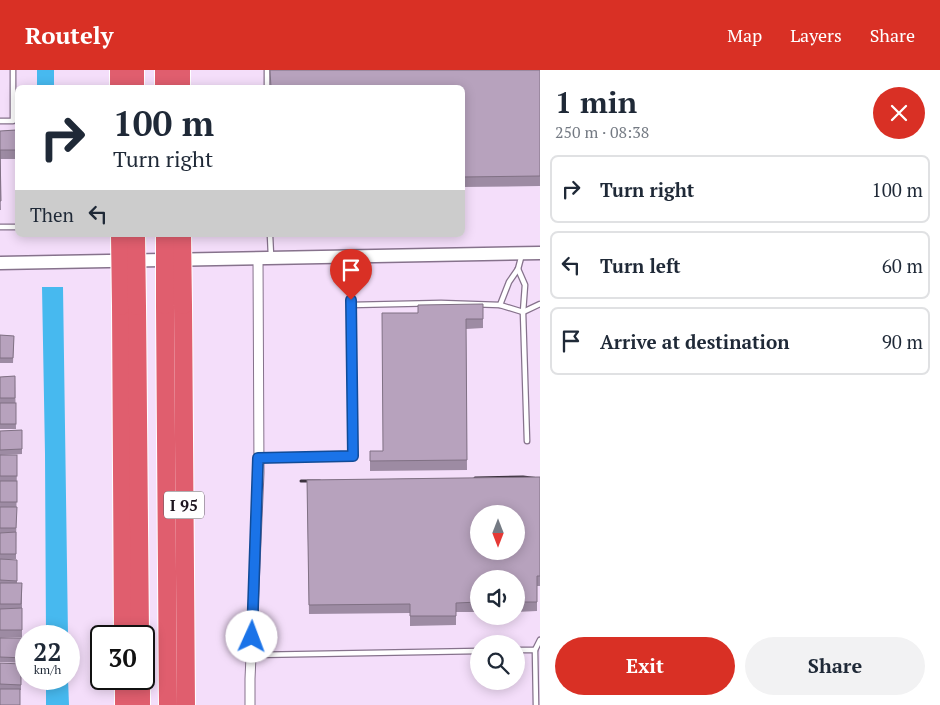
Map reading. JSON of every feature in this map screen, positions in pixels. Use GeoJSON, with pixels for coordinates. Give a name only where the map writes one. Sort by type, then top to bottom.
{"type":"FeatureCollection","features":[{"type":"Feature","properties":{"kind":"highway"},"geometry":{"type":"LineString","coordinates":[[119,70],[119,85]]}},
{"type":"Feature","properties":{"kind":"highway"},"geometry":{"type":"LineString","coordinates":[[135,70],[135,85]]}},
{"type":"Feature","properties":{"kind":"highway"},"geometry":{"type":"LineString","coordinates":[[164,70],[164,85]]}},
{"type":"Feature","properties":{"kind":"highway"},"geometry":{"type":"LineString","coordinates":[[181,70],[181,85]]}},
{"type":"Feature","properties":{"kind":"highway"},"geometry":{"type":"LineString","coordinates":[[120,237],[129,306],[140,625]]}},
{"type":"Feature","properties":{"kind":"highway"},"geometry":{"type":"LineString","coordinates":[[124,625],[129,306],[136,237]]}},
{"type":"Feature","properties":{"kind":"highway"},"geometry":{"type":"LineString","coordinates":[[165,237],[174,305],[168,705]]}},
{"type":"Feature","properties":{"kind":"highway","name":"I 95"},"geometry":{"type":"LineString","coordinates":[[182,237],[174,305],[186,705]]}},
{"type":"Feature","properties":{"kind":"highway"},"geometry":{"type":"LineString","coordinates":[[124,690],[124,705]]}},
{"type":"Feature","properties":{"kind":"highway"},"geometry":{"type":"LineString","coordinates":[[141,690],[141,705]]}},
{"type":"Feature","properties":{"kind":"street"},"geometry":{"type":"LineString","coordinates":[[0,263],[540,253]]}},
{"type":"Feature","properties":{"kind":"street"},"geometry":{"type":"LineString","coordinates":[[250,705],[265,258]]}},
{"type":"Feature","properties":{"kind":"lane"},"geometry":{"type":"LineString","coordinates":[[0,121],[13,121],[13,70]]}},
{"type":"Feature","properties":{"kind":"lane"},"geometry":{"type":"LineString","coordinates":[[266,70],[267,85]]}},
{"type":"Feature","properties":{"kind":"lane"},"geometry":{"type":"LineString","coordinates":[[0,227],[15,227]]}},
{"type":"Feature","properties":{"kind":"lane"},"geometry":{"type":"LineString","coordinates":[[265,258],[270,237]]}},
{"type":"Feature","properties":{"kind":"lane"},"geometry":{"type":"LineString","coordinates":[[500,305],[518,269],[522,253]]}},
{"type":"Feature","properties":{"kind":"lane"},"geometry":{"type":"LineString","coordinates":[[258,458],[353,456],[350,256]]}},
{"type":"Feature","properties":{"kind":"lane"},"geometry":{"type":"LineString","coordinates":[[518,269],[525,285],[523,312],[527,441]]}},
{"type":"Feature","properties":{"kind":"lane"},"geometry":{"type":"LineString","coordinates":[[351,305],[441,303],[500,305],[523,312],[540,304]]}},
{"type":"Feature","properties":{"kind":"lane"},"geometry":{"type":"LineString","coordinates":[[536,705],[535,650],[540,640]]}},
{"type":"Feature","properties":{"kind":"lane"},"geometry":{"type":"LineString","coordinates":[[525,650],[535,650]]}},
{"type":"Feature","properties":{"kind":"lane"},"geometry":{"type":"LineString","coordinates":[[251,655],[470,651]]}},
{"type":"Feature","properties":{"kind":"water"},"geometry":{"type":"Polygon","coordinates":[[[37,70],[54,70],[54,85],[37,85],[37,70]]]}},
{"type":"Feature","properties":{"kind":"water"},"geometry":{"type":"Polygon","coordinates":[[[42,287],[63,287],[68,625],[46,625],[42,287]]]}},
{"type":"Feature","properties":{"kind":"water"},"geometry":{"type":"Polygon","coordinates":[[[46,690],[68,690],[69,705],[46,705],[46,690]]]}},
{"type":"Feature","properties":{"kind":"building"},"geometry":{"type":"Polygon","coordinates":[[[270,70],[540,70],[540,176],[465,177],[465,85],[271,85],[270,70]]]}},
{"type":"Feature","properties":{"kind":"building"},"geometry":{"type":"Polygon","coordinates":[[[15,130],[15,150],[0,150],[0,131],[15,130]]]}},
{"type":"Feature","properties":{"kind":"building"},"geometry":{"type":"Polygon","coordinates":[[[0,150],[1,201],[0,201],[0,150]]]}},
{"type":"Feature","properties":{"kind":"building"},"geometry":{"type":"Polygon","coordinates":[[[483,304],[483,319],[466,319],[467,460],[370,461],[370,451],[383,451],[382,313],[418,313],[418,305],[483,304]]]}},
{"type":"Feature","properties":{"kind":"building"},"geometry":{"type":"Polygon","coordinates":[[[0,335],[14,336],[13,358],[0,358],[0,335]]]}},
{"type":"Feature","properties":{"kind":"building"},"geometry":{"type":"Polygon","coordinates":[[[15,376],[15,398],[0,398],[0,377],[15,376]]]}},
{"type":"Feature","properties":{"kind":"building"},"geometry":{"type":"Polygon","coordinates":[[[0,403],[16,403],[16,424],[0,424],[0,403]]]}},
{"type":"Feature","properties":{"kind":"building"},"geometry":{"type":"Polygon","coordinates":[[[22,430],[22,449],[0,450],[0,431],[22,430]]]}},
{"type":"Feature","properties":{"kind":"building"},"geometry":{"type":"Polygon","coordinates":[[[0,455],[17,455],[17,476],[0,476],[0,455]]]}},
{"type":"Feature","properties":{"kind":"building"},"geometry":{"type":"Polygon","coordinates":[[[540,477],[540,576],[537,576],[537,602],[525,602],[525,570],[470,570],[470,602],[456,603],[456,616],[410,616],[410,604],[309,605],[307,480],[540,477]]]}},
{"type":"Feature","properties":{"kind":"building"},"geometry":{"type":"Polygon","coordinates":[[[0,481],[17,481],[17,502],[0,502],[0,481]]]}},
{"type":"Feature","properties":{"kind":"building"},"geometry":{"type":"Polygon","coordinates":[[[0,507],[17,507],[16,528],[0,528],[0,507]]]}},
{"type":"Feature","properties":{"kind":"building"},"geometry":{"type":"Polygon","coordinates":[[[16,532],[16,554],[0,554],[0,533],[16,532]]]}},
{"type":"Feature","properties":{"kind":"building"},"geometry":{"type":"Polygon","coordinates":[[[0,559],[17,560],[17,581],[0,580],[0,559]]]}},
{"type":"Feature","properties":{"kind":"building"},"geometry":{"type":"Polygon","coordinates":[[[0,583],[22,583],[21,604],[0,604],[0,583]]]}},
{"type":"Feature","properties":{"kind":"building"},"geometry":{"type":"Polygon","coordinates":[[[22,608],[22,625],[15,625],[15,630],[0,630],[0,609],[22,608]]]}},
{"type":"Feature","properties":{"kind":"building"},"geometry":{"type":"Polygon","coordinates":[[[0,638],[15,638],[15,658],[0,657],[0,638]]]}},
{"type":"Feature","properties":{"kind":"building"},"geometry":{"type":"Polygon","coordinates":[[[0,663],[15,664],[15,685],[0,684],[0,663]]]}},
{"type":"Feature","properties":{"kind":"building"},"geometry":{"type":"Polygon","coordinates":[[[0,689],[20,690],[20,705],[0,705],[0,689]]]}},
{"type":"Feature","properties":{"kind":"railway"},"geometry":{"type":"LineString","coordinates":[[475,478],[523,477],[540,479]]}},
{"type":"Feature","properties":{"kind":"railway"},"geometry":{"type":"LineString","coordinates":[[301,481],[320,481]]}},
{"type":"Feature","properties":{"kind":"route"},"geometry":{"type":"LineString","coordinates":[[252,637],[258,458],[353,456],[351,300]]}}]}
